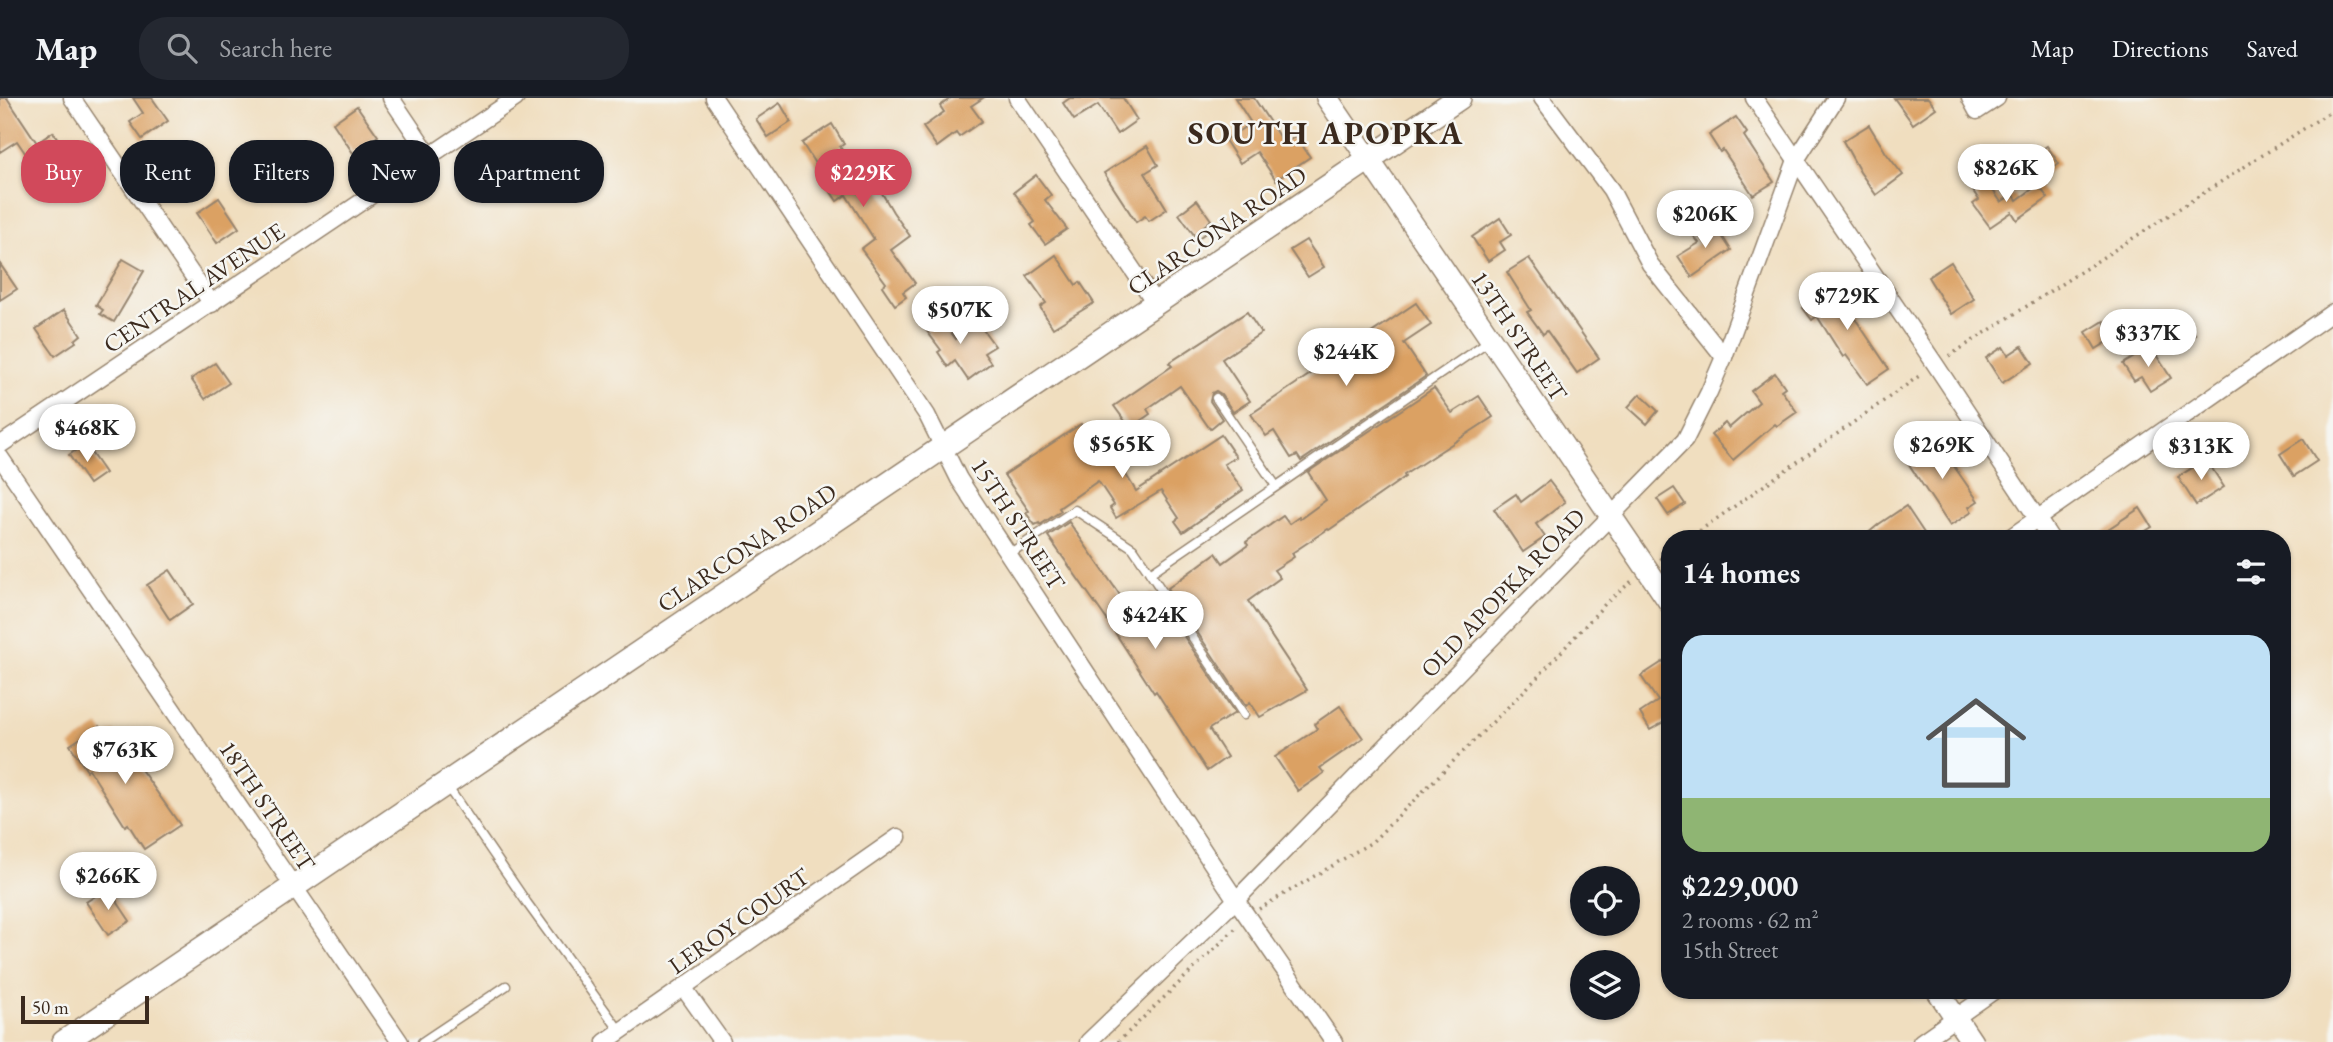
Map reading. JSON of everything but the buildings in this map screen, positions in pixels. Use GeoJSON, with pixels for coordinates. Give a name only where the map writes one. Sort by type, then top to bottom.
{"type":"FeatureCollection","features":[{"type":"Feature","properties":{"kind":"main road","name":"CLARCONA ROAD"},"geometry":{"type":"LineString","coordinates":[[64,1042],[1459,98]]}},
{"type":"Feature","properties":{"kind":"street"},"geometry":{"type":"LineString","coordinates":[[72,98],[212,304]]}},
{"type":"Feature","properties":{"kind":"street"},"geometry":{"type":"LineString","coordinates":[[391,98],[419,140]]}},
{"type":"Feature","properties":{"kind":"street","name":"CENTRAL AVENUE"},"geometry":{"type":"LineString","coordinates":[[440,149],[516,98]]}},
{"type":"Feature","properties":{"kind":"street","name":"15TH STREET"},"geometry":{"type":"LineString","coordinates":[[714,98],[927,415],[959,479],[1236,900],[1334,1042]]}},
{"type":"Feature","properties":{"kind":"street"},"geometry":{"type":"LineString","coordinates":[[1017,98],[1156,304]]}},
{"type":"Feature","properties":{"kind":"street","name":"13TH STREET"},"geometry":{"type":"LineString","coordinates":[[1326,98],[1661,590]]}},
{"type":"Feature","properties":{"kind":"street"},"geometry":{"type":"LineString","coordinates":[[1542,98],[1611,190],[1650,264],[1724,356]]}},
{"type":"Feature","properties":{"kind":"street"},"geometry":{"type":"LineString","coordinates":[[1754,98],[1936,364],[2045,530]]}},
{"type":"Feature","properties":{"kind":"street","name":"OLD APOPKA ROAD"},"geometry":{"type":"LineString","coordinates":[[1088,1042],[1236,900],[1685,440],[1724,356],[1796,160],[1836,98]]}},
{"type":"Feature","properties":{"kind":"street"},"geometry":{"type":"LineString","coordinates":[[1973,104],[1997,98]]}},
{"type":"Feature","properties":{"kind":"street","name":"CENTRAL AVENUE"},"geometry":{"type":"LineString","coordinates":[[0,445],[361,203]]}},
{"type":"Feature","properties":{"kind":"street"},"geometry":{"type":"LineString","coordinates":[[2022,530],[2333,312]]}},
{"type":"Feature","properties":{"kind":"street","name":"18TH STREET"},"geometry":{"type":"LineString","coordinates":[[0,457],[400,1042]]}},
{"type":"Feature","properties":{"kind":"street","name":"LEROY COURT"},"geometry":{"type":"LineString","coordinates":[[605,1042],[898,838]]}},
{"type":"Feature","properties":{"kind":"street"},"geometry":{"type":"LineString","coordinates":[[684,988],[722,1042]]}},
{"type":"Feature","properties":{"kind":"street"},"geometry":{"type":"LineString","coordinates":[[1943,999],[1972,1042]]}},
{"type":"Feature","properties":{"kind":"street"},"geometry":{"type":"LineString","coordinates":[[1921,1042],[1982,999]]}},
{"type":"Feature","properties":{"kind":"lane"},"geometry":{"type":"LineString","coordinates":[[1150,573],[1490,340]]}},
{"type":"Feature","properties":{"kind":"lane"},"geometry":{"type":"LineString","coordinates":[[1216,398],[1276,486]]}},
{"type":"Feature","properties":{"kind":"lane"},"geometry":{"type":"LineString","coordinates":[[1009,554],[1075,510],[1133,548],[1244,715]]}},
{"type":"Feature","properties":{"kind":"lane"},"geometry":{"type":"LineString","coordinates":[[445,783],[527,903],[620,1031]]}},
{"type":"Feature","properties":{"kind":"lane"},"geometry":{"type":"LineString","coordinates":[[422,1042],[506,986]]}},
{"type":"Feature","properties":{"kind":"path"},"geometry":{"type":"LineString","coordinates":[[1701,530],[1936,364],[2333,110]]}},
{"type":"Feature","properties":{"kind":"path"},"geometry":{"type":"LineString","coordinates":[[1118,1042],[1248,916],[1372,842],[1535,680],[1606,603],[1646,569]]}},
{"type":"Feature","properties":{"kind":"district","name":"SOUTH APOPKA"},"geometry":{"type":"Point","coordinates":[1326,133]}}]}
